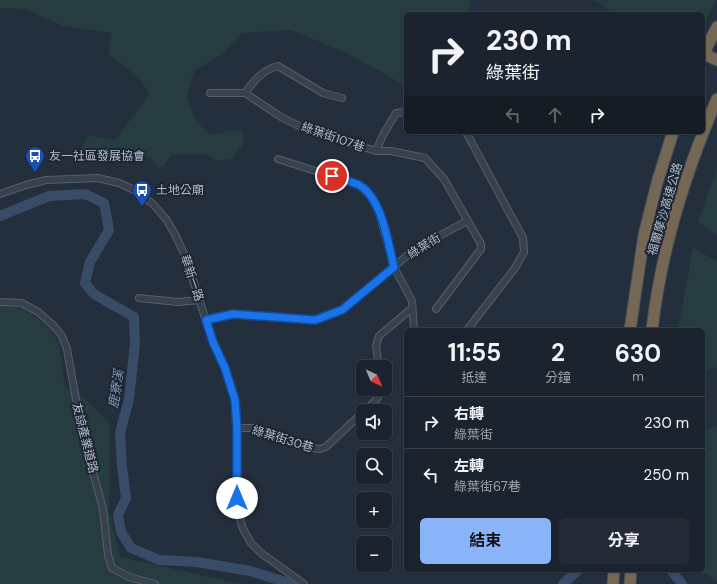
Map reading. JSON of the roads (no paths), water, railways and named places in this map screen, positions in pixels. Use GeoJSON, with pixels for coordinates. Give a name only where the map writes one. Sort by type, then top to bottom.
{"type":"FeatureCollection","features":[{"type":"Feature","properties":{"kind":"highway"},"geometry":{"type":"LineString","coordinates":[[705,51],[717,27]]}},
{"type":"Feature","properties":{"kind":"highway"},"geometry":{"type":"LineString","coordinates":[[705,56],[717,60]]}},
{"type":"Feature","properties":{"kind":"highway","name":"福爾摩沙高速公路"},"geometry":{"type":"LineString","coordinates":[[705,128],[717,99]]}},
{"type":"Feature","properties":{"kind":"highway","name":"福爾摩沙高速公路"},"geometry":{"type":"LineString","coordinates":[[630,328],[644,235],[657,183],[672,134]]}},
{"type":"Feature","properties":{"kind":"highway","name":"福爾摩沙高速公路"},"geometry":{"type":"LineString","coordinates":[[652,328],[667,242],[681,192],[703,134]]}},
{"type":"Feature","properties":{"kind":"highway"},"geometry":{"type":"LineString","coordinates":[[613,584],[614,572]]}},
{"type":"Feature","properties":{"kind":"highway"},"geometry":{"type":"LineString","coordinates":[[630,584],[631,572]]}},
{"type":"Feature","properties":{"kind":"street"},"geometry":{"type":"LineString","coordinates":[[210,94],[245,93],[256,78],[271,68],[278,66],[323,93],[342,98]]}},
{"type":"Feature","properties":{"kind":"street","name":"綠葉街107巷"},"geometry":{"type":"LineString","coordinates":[[245,93],[281,117],[303,128],[376,151]]}},
{"type":"Feature","properties":{"kind":"street"},"geometry":{"type":"LineString","coordinates":[[404,112],[396,113],[383,135],[376,151],[391,151],[425,158],[444,179],[481,244],[481,249],[476,257],[436,309]]}},
{"type":"Feature","properties":{"kind":"street"},"geometry":{"type":"LineString","coordinates":[[467,134],[523,238],[524,252],[515,268],[469,328]]}},
{"type":"Feature","properties":{"kind":"street"},"geometry":{"type":"LineString","coordinates":[[278,159],[359,185],[371,197],[377,206],[394,267],[412,301],[414,328]]}},
{"type":"Feature","properties":{"kind":"street","name":"華新一路"},"geometry":{"type":"LineString","coordinates":[[0,194],[46,180],[98,178],[119,183],[132,189],[153,204],[166,219],[186,258],[213,342],[231,386],[235,400],[237,428],[237,503],[243,529],[251,544],[261,554],[304,584]]}},
{"type":"Feature","properties":{"kind":"street","name":"綠葉街"},"geometry":{"type":"LineString","coordinates":[[206,320],[233,314],[315,320],[342,310],[415,249],[467,220]]}},
{"type":"Feature","properties":{"kind":"street"},"geometry":{"type":"LineString","coordinates":[[139,298],[178,302],[200,300]]}},
{"type":"Feature","properties":{"kind":"street","name":"友諒產業道路"},"geometry":{"type":"LineString","coordinates":[[0,302],[22,303],[38,312],[53,325],[62,336],[67,349],[77,406],[84,428],[91,465],[103,509],[108,555],[112,568],[129,577],[155,584]]}},
{"type":"Feature","properties":{"kind":"street"},"geometry":{"type":"LineString","coordinates":[[378,360],[376,346],[379,336],[412,308]]}},
{"type":"Feature","properties":{"kind":"street","name":"綠葉街30巷"},"geometry":{"type":"LineString","coordinates":[[372,404],[379,396]]}},
{"type":"Feature","properties":{"kind":"street","name":"綠葉街30巷"},"geometry":{"type":"LineString","coordinates":[[237,428],[253,428],[312,448],[320,449],[326,447],[356,419]]}},
{"type":"Feature","properties":{"kind":"waterway","name":"鹿寮溪"},"geometry":{"type":"LineString","coordinates":[[0,216],[49,196],[85,194],[104,203],[109,230],[90,262],[85,283],[94,294],[134,317],[135,344],[129,399],[120,433],[126,498],[118,515],[121,532],[131,548],[159,560],[197,562],[250,571],[292,584]]}},
{"type":"Feature","properties":{"kind":"waterway","name":"鹿寮溪"},"geometry":{"type":"LineString","coordinates":[[563,584],[576,572]]}},
{"type":"Feature","properties":{"kind":"waterway","name":"鹿寮溪"},"geometry":{"type":"LineString","coordinates":[[673,572],[682,584]]}},
{"type":"Feature","properties":{"kind":"place","name":"友一社區發展協會"},"geometry":{"type":"Point","coordinates":[35,173]}},
{"type":"Feature","properties":{"kind":"place","name":"土地公廟"},"geometry":{"type":"Point","coordinates":[142,207]}}]}
